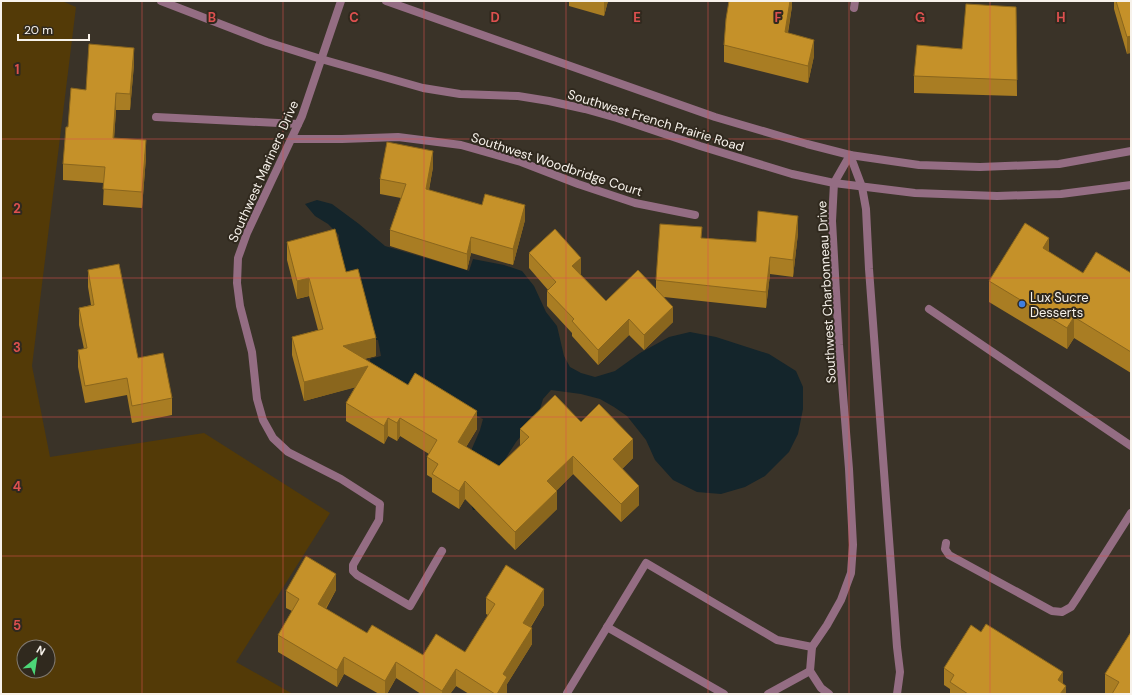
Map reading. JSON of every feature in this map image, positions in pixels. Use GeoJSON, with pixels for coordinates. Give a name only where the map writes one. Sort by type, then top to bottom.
{"type":"FeatureCollection","features":[{"type":"Feature","properties":{"kind":"street","name":"Southwest French Prairie Road"},"geometry":{"type":"LineString","coordinates":[[161,1],[267,42],[423,88],[460,94],[518,96],[586,109],[792,174],[834,183],[915,193],[997,196],[1061,194],[1131,185]]}},
{"type":"Feature","properties":{"kind":"street","name":"Southwest Mariners Drive"},"geometry":{"type":"LineString","coordinates":[[341,1],[292,139],[247,233],[238,258],[236,283],[240,306],[252,352],[257,399],[263,420],[273,438],[288,452],[341,479],[380,504],[378,520],[353,565],[353,571],[357,575],[410,606],[442,551]]}},
{"type":"Feature","properties":{"kind":"street","name":"Southwest French Prairie Road"},"geometry":{"type":"LineString","coordinates":[[386,1],[715,117],[850,155],[919,165],[980,167],[1059,164],[1131,151]]}},
{"type":"Feature","properties":{"kind":"street"},"geometry":{"type":"LineString","coordinates":[[156,117],[298,124]]}},
{"type":"Feature","properties":{"kind":"street","name":"Southwest Woodbridge Court"},"geometry":{"type":"LineString","coordinates":[[292,139],[342,140],[398,137],[461,145],[521,162],[578,184],[635,203],[695,215]]}},
{"type":"Feature","properties":{"kind":"street","name":"Southwest Charbonneau Drive"},"geometry":{"type":"LineString","coordinates":[[812,647],[827,626],[842,600],[851,574],[853,545],[849,469],[839,345],[832,221],[834,183],[850,155]]}},
{"type":"Feature","properties":{"kind":"street"},"geometry":{"type":"LineString","coordinates":[[850,155],[862,187],[866,209],[869,270],[900,672],[897,694]]}},
{"type":"Feature","properties":{"kind":"street"},"geometry":{"type":"LineString","coordinates":[[929,309],[1131,446]]}},
{"type":"Feature","properties":{"kind":"street"},"geometry":{"type":"LineString","coordinates":[[946,543],[945,549],[949,555],[1052,610],[1062,612],[1071,607],[1131,513]]}},
{"type":"Feature","properties":{"kind":"street"},"geometry":{"type":"LineString","coordinates":[[568,694],[646,563],[777,640],[812,647],[810,671],[821,688],[829,694]]}},
{"type":"Feature","properties":{"kind":"street"},"geometry":{"type":"LineString","coordinates":[[607,627],[724,694]]}},
{"type":"Feature","properties":{"kind":"street"},"geometry":{"type":"LineString","coordinates":[[768,694],[810,671]]}},
{"type":"Feature","properties":{"kind":"shaded area"},"geometry":{"type":"Polygon","coordinates":[[[1,1],[62,1],[76,7],[32,366],[50,457],[204,433],[330,513],[236,662],[293,694],[1,694],[1,1]]]}},
{"type":"Feature","properties":{"kind":"shaded area"},"geometry":{"type":"Polygon","coordinates":[[[317,200],[332,204],[385,246],[469,271],[473,259],[504,265],[522,271],[534,286],[546,312],[557,326],[564,356],[570,367],[581,373],[595,377],[615,371],[640,353],[669,337],[690,332],[716,337],[769,354],[796,371],[803,387],[803,409],[798,434],[789,452],[765,476],[745,487],[721,494],[697,492],[673,480],[655,460],[646,440],[627,416],[600,399],[581,394],[551,390],[543,399],[538,416],[516,442],[502,464],[483,510],[473,510],[469,499],[467,460],[480,430],[483,419],[467,411],[373,379],[370,359],[381,356],[378,340],[372,340],[347,287],[339,249],[339,235],[328,224],[315,216],[305,204],[317,200]]]}},
{"type":"Feature","properties":{"kind":"building"},"geometry":{"type":"Polygon","coordinates":[[[729,1],[790,1],[785,32],[814,40],[808,66],[724,45],[729,1]]]}},
{"type":"Feature","properties":{"kind":"building"},"geometry":{"type":"Polygon","coordinates":[[[1116,1],[1131,1],[1131,36],[1127,37],[1116,1]]]}},
{"type":"Feature","properties":{"kind":"building"},"geometry":{"type":"Polygon","coordinates":[[[966,4],[1016,7],[1017,80],[914,76],[917,45],[962,49],[966,4]]]}},
{"type":"Feature","properties":{"kind":"building"},"geometry":{"type":"Polygon","coordinates":[[[89,44],[134,48],[130,94],[116,93],[113,138],[146,140],[142,192],[103,189],[105,167],[63,164],[71,88],[86,90],[89,44]]]}},
{"type":"Feature","properties":{"kind":"building"},"geometry":{"type":"Polygon","coordinates":[[[387,142],[433,151],[426,189],[482,205],[485,194],[525,205],[513,249],[471,237],[467,254],[390,230],[406,184],[380,179],[387,142]]]}},
{"type":"Feature","properties":{"kind":"building"},"geometry":{"type":"Polygon","coordinates":[[[758,211],[798,216],[793,260],[770,257],[766,292],[656,280],[660,224],[702,227],[701,238],[756,242],[758,211]]]}},
{"type":"Feature","properties":{"kind":"building"},"geometry":{"type":"Polygon","coordinates":[[[1025,223],[1049,238],[1043,248],[1083,273],[1096,252],[1131,273],[1131,352],[1074,317],[1067,328],[989,281],[1025,223]]]}},
{"type":"Feature","properties":{"kind":"building"},"geometry":{"type":"Polygon","coordinates":[[[335,229],[346,272],[358,269],[376,338],[343,346],[408,385],[415,373],[477,411],[458,442],[499,466],[529,437],[520,429],[555,395],[581,422],[599,404],[633,439],[613,459],[639,486],[621,504],[573,456],[547,481],[557,491],[515,532],[465,481],[459,491],[432,474],[438,464],[427,457],[437,440],[400,418],[397,423],[388,418],[384,426],[346,403],[368,366],[304,382],[292,337],[323,329],[309,278],[297,281],[287,242],[335,229]]]}},
{"type":"Feature","properties":{"kind":"building"},"geometry":{"type":"Polygon","coordinates":[[[555,229],[581,258],[572,266],[606,301],[638,270],[673,307],[644,335],[629,319],[598,350],[572,321],[574,319],[547,291],[556,282],[529,253],[555,229]]]}},
{"type":"Feature","properties":{"kind":"building"},"geometry":{"type":"Polygon","coordinates":[[[119,264],[138,358],[163,353],[172,398],[132,406],[127,378],[85,386],[78,350],[87,348],[79,308],[94,305],[88,270],[119,264]]]}},
{"type":"Feature","properties":{"kind":"building"},"geometry":{"type":"Polygon","coordinates":[[[306,556],[336,574],[318,604],[367,633],[372,625],[423,655],[436,634],[465,652],[495,604],[486,598],[506,565],[544,589],[523,623],[532,628],[503,674],[507,677],[497,694],[456,669],[442,691],[396,662],[385,681],[344,657],[337,670],[278,635],[299,599],[286,591],[306,556]]]}},
{"type":"Feature","properties":{"kind":"building"},"geometry":{"type":"Polygon","coordinates":[[[986,624],[1063,672],[1058,680],[1066,686],[1060,694],[968,694],[950,682],[954,675],[944,668],[971,625],[981,632],[986,624]]]}},
{"type":"Feature","properties":{"kind":"building"},"geometry":{"type":"Polygon","coordinates":[[[1131,632],[1131,694],[1112,694],[1119,682],[1105,674],[1131,632]]]}},
{"type":"Feature","properties":{"kind":"place","name":"Lux Sucre Desserts"},"geometry":{"type":"Point","coordinates":[1022,304]}}]}
